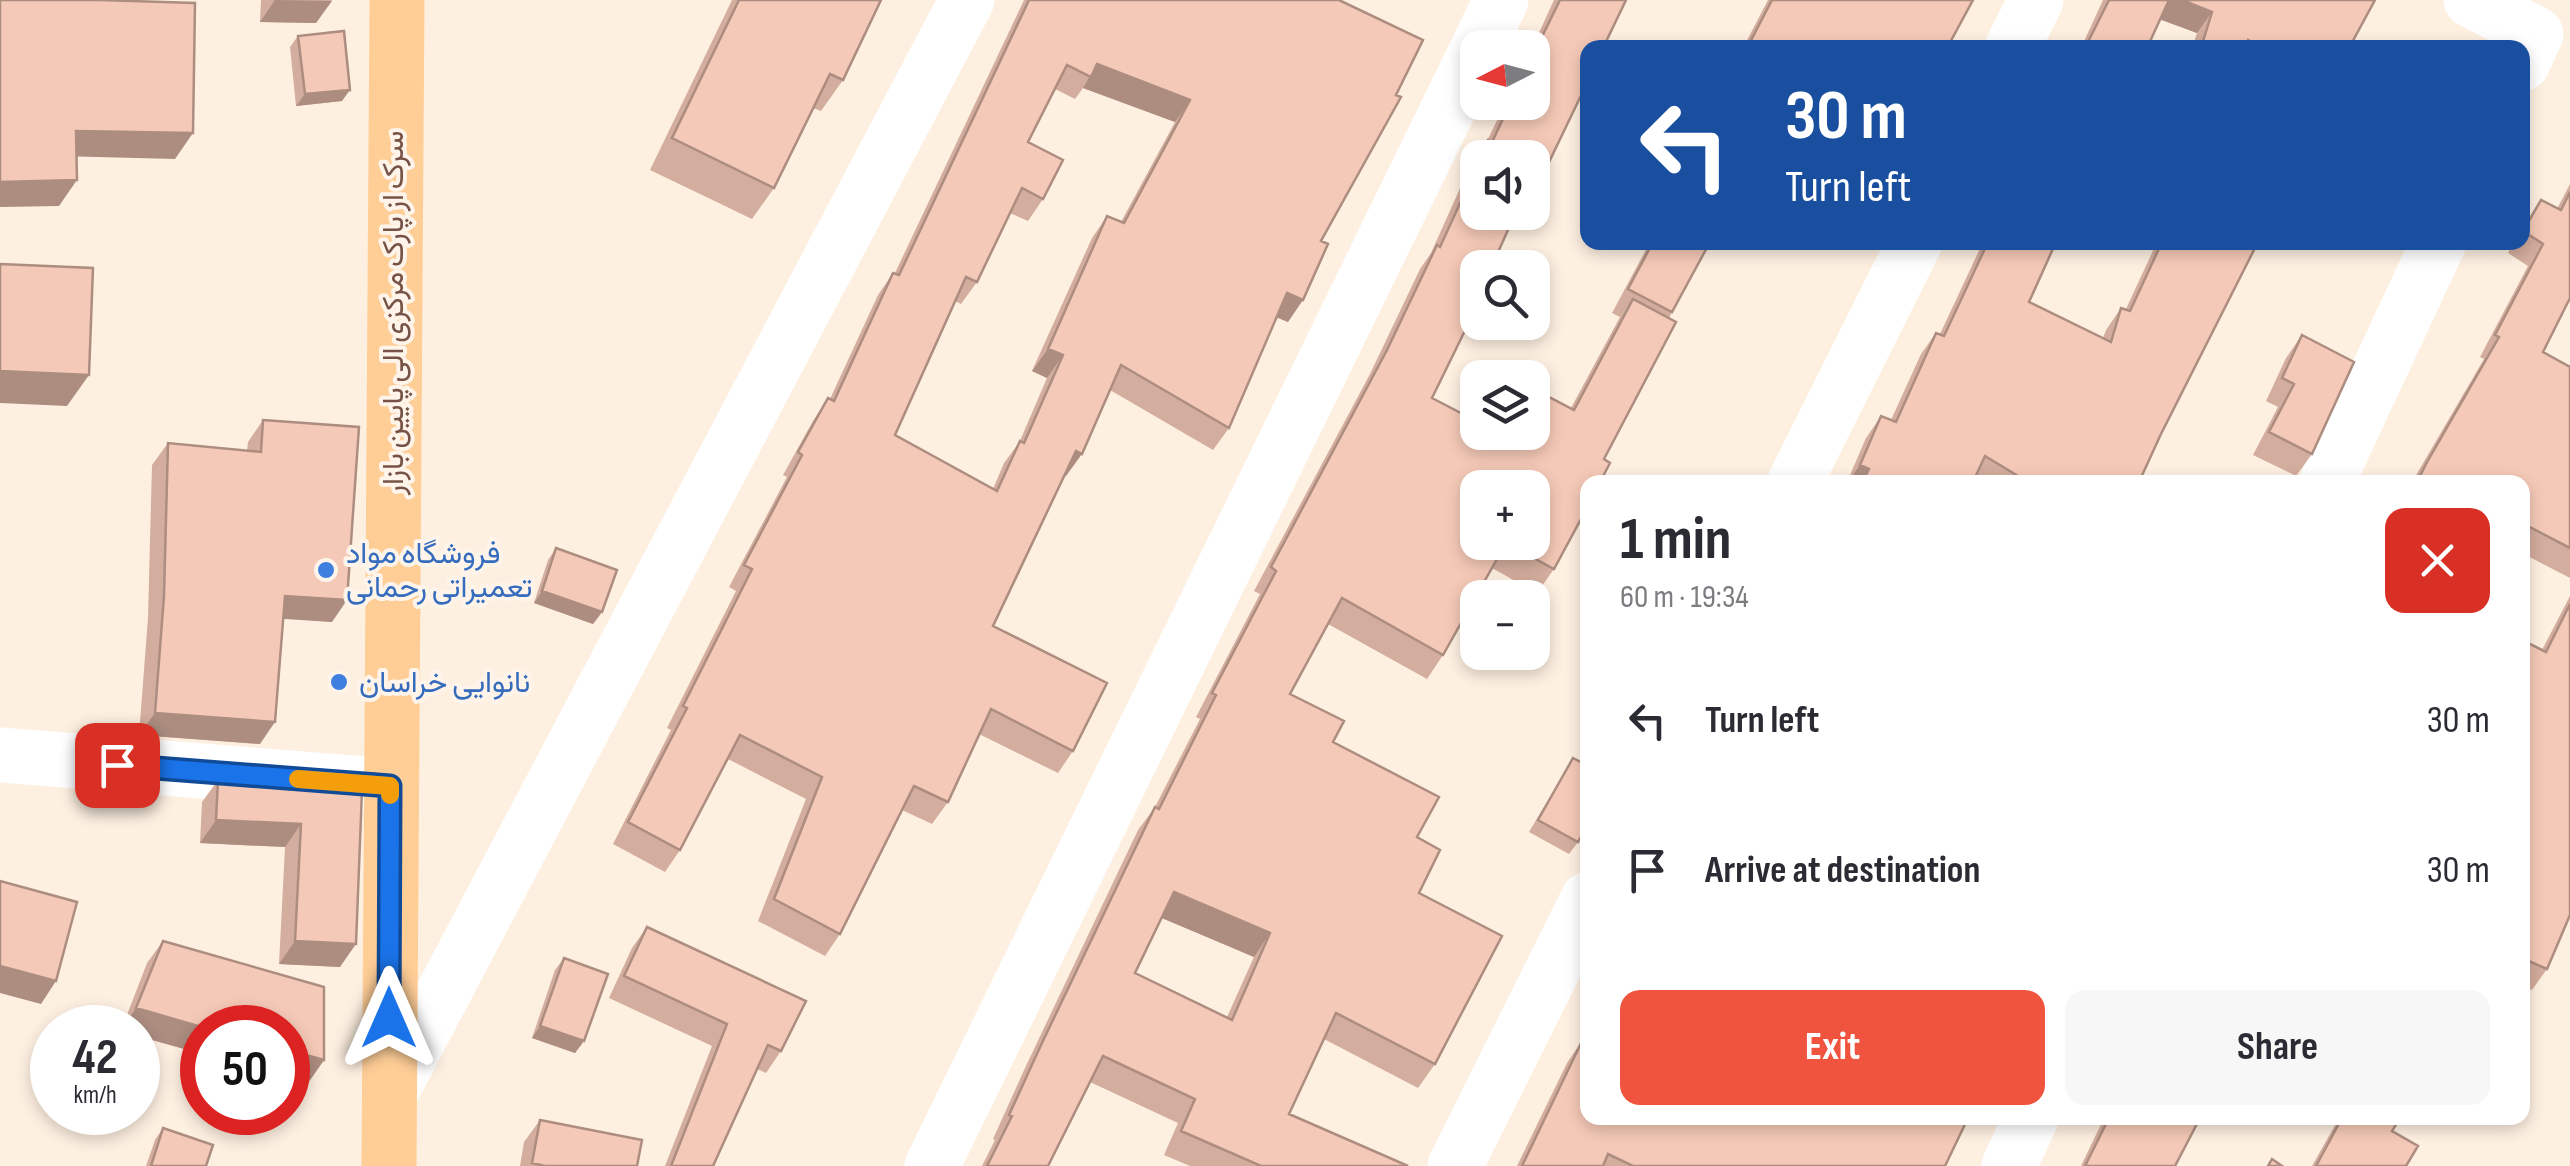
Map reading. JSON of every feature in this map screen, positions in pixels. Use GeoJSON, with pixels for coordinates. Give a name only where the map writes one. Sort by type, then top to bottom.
{"type":"FeatureCollection","features":[{"type":"Feature","properties":{"kind":"main road","name":"سرک از پارک مرکزی الی پایین بازار"},"geometry":{"type":"LineString","coordinates":[[388,1166],[397,0]]}},
{"type":"Feature","properties":{"kind":"street"},"geometry":{"type":"LineString","coordinates":[[389,1096],[966,0]]}},
{"type":"Feature","properties":{"kind":"street"},"geometry":{"type":"LineString","coordinates":[[1487,30],[1501,0]]}},
{"type":"Feature","properties":{"kind":"street"},"geometry":{"type":"LineString","coordinates":[[2016,40],[2036,0]]}},
{"type":"Feature","properties":{"kind":"street"},"geometry":{"type":"LineString","coordinates":[[2471,0],[2536,34],[2530,47]]}},
{"type":"Feature","properties":{"kind":"street"},"geometry":{"type":"LineString","coordinates":[[932,1166],[1460,85]]}},
{"type":"Feature","properties":{"kind":"street"},"geometry":{"type":"LineString","coordinates":[[1799,475],[1911,250]]}},
{"type":"Feature","properties":{"kind":"street"},"geometry":{"type":"LineString","coordinates":[[2330,475],[2435,250]]}},
{"type":"Feature","properties":{"kind":"street"},"geometry":{"type":"LineString","coordinates":[[0,756],[390,786]]}},
{"type":"Feature","properties":{"kind":"street"},"geometry":{"type":"LineString","coordinates":[[1454,1166],[1580,916]]}},
{"type":"Feature","properties":{"kind":"street"},"geometry":{"type":"LineString","coordinates":[[2009,1166],[2029,1125]]}},
{"type":"Feature","properties":{"kind":"building"},"geometry":{"type":"Polygon","coordinates":[[[0,0],[195,3],[193,133],[76,131],[77,180],[0,182],[0,0]]]}},
{"type":"Feature","properties":{"kind":"building"},"geometry":{"type":"Polygon","coordinates":[[[739,0],[881,0],[843,80],[830,74],[774,188],[672,138],[739,0]]]}},
{"type":"Feature","properties":{"kind":"building"},"geometry":{"type":"Polygon","coordinates":[[[1029,0],[1339,0],[1423,40],[1396,95],[1401,97],[1321,241],[1328,244],[1303,300],[1287,293],[1229,428],[1121,365],[1082,454],[1076,451],[993,626],[1107,683],[1073,751],[991,709],[948,802],[914,786],[840,934],[774,899],[822,777],[740,735],[680,850],[628,822],[752,569],[744,565],[802,455],[798,452],[828,398],[834,401],[893,273],[899,275],[1029,0]],[[1097,64],[1091,77],[1067,65],[1028,142],[1063,160],[1043,199],[1022,188],[977,282],[966,277],[895,435],[997,491],[1020,441],[1024,443],[1063,355],[1048,349],[1107,216],[1124,223],[1190,100],[1097,64]]]}},
{"type":"Feature","properties":{"kind":"building"},"geometry":{"type":"Polygon","coordinates":[[[1560,0],[1626,0],[1607,40],[1580,40],[1580,98],[1550,160],[1550,140],[1493,140],[1502,120],[1550,120],[1550,30],[1545,30],[1560,0]]]}},
{"type":"Feature","properties":{"kind":"building"},"geometry":{"type":"Polygon","coordinates":[[[1772,0],[1973,0],[1951,40],[1751,40],[1772,0]]]}},
{"type":"Feature","properties":{"kind":"building"},"geometry":{"type":"Polygon","coordinates":[[[2109,0],[2169,0],[2151,40],[2089,40],[2109,0]]]}},
{"type":"Feature","properties":{"kind":"building"},"geometry":{"type":"Polygon","coordinates":[[[2182,0],[2375,0],[2353,40],[2203,40],[2212,12],[2182,0]]]}},
{"type":"Feature","properties":{"kind":"building"},"geometry":{"type":"Polygon","coordinates":[[[344,31],[350,90],[305,94],[298,36],[344,31]]]}},
{"type":"Feature","properties":{"kind":"building"},"geometry":{"type":"Polygon","coordinates":[[[2570,192],[2570,298],[2543,352],[2570,367],[2570,548],[2530,527],[2530,475],[2420,475],[2499,337],[2495,335],[2543,244],[2530,236],[2530,219],[2541,200],[2561,210],[2570,192]]]}},
{"type":"Feature","properties":{"kind":"building"},"geometry":{"type":"Polygon","coordinates":[[[1460,203],[1460,230],[1508,230],[1499,250],[1460,250],[1460,340],[1432,398],[1460,413],[1460,450],[1550,450],[1550,398],[1574,410],[1633,299],[1676,322],[1604,459],[1610,463],[1604,475],[1580,475],[1580,521],[1554,569],[1537,560],[1550,560],[1550,470],[1460,470],[1460,560],[1496,560],[1485,580],[1460,580],[1460,625],[1443,655],[1342,598],[1290,694],[1344,721],[1333,742],[1439,797],[1417,837],[1440,850],[1419,893],[1502,936],[1435,1064],[1336,1013],[1289,1114],[1408,1166],[1261,1166],[1181,1131],[1195,1099],[1103,1056],[1048,1166],[987,1166],[1155,807],[1159,809],[1216,695],[1212,693],[1276,571],[1271,567],[1460,203]],[[1174,892],[1135,973],[1232,1020],[1270,933],[1174,892]]]}},
{"type":"Feature","properties":{"kind":"building"},"geometry":{"type":"Polygon","coordinates":[[[1649,250],[1706,250],[1672,312],[1628,289],[1649,250]]]}},
{"type":"Feature","properties":{"kind":"building"},"geometry":{"type":"Polygon","coordinates":[[[1984,250],[2052,250],[2029,302],[2111,342],[2121,308],[2130,311],[2158,250],[2254,250],[2142,475],[2016,475],[1985,456],[1976,475],[1866,475],[1869,469],[1860,465],[1881,416],[1896,422],[1936,333],[1944,336],[1984,250]]]}},
{"type":"Feature","properties":{"kind":"building"},"geometry":{"type":"Polygon","coordinates":[[[0,264],[93,268],[89,375],[0,371],[0,264]]]}},
{"type":"Feature","properties":{"kind":"building"},"geometry":{"type":"Polygon","coordinates":[[[2302,335],[2354,362],[2312,454],[2269,432],[2294,384],[2282,378],[2302,335]]]}},
{"type":"Feature","properties":{"kind":"building"},"geometry":{"type":"Polygon","coordinates":[[[263,420],[359,427],[347,600],[285,596],[275,722],[155,713],[164,596],[168,443],[261,452],[263,420]]]}},
{"type":"Feature","properties":{"kind":"building"},"geometry":{"type":"Polygon","coordinates":[[[556,548],[617,570],[602,612],[542,591],[556,548]]]}},
{"type":"Feature","properties":{"kind":"building"},"geometry":{"type":"Polygon","coordinates":[[[2570,604],[2570,915],[2547,969],[2530,962],[2530,644],[2546,652],[2570,604]]]}},
{"type":"Feature","properties":{"kind":"building"},"geometry":{"type":"Polygon","coordinates":[[[1573,758],[1580,762],[1578,842],[1538,820],[1573,758]]]}},
{"type":"Feature","properties":{"kind":"building"},"geometry":{"type":"Polygon","coordinates":[[[218,780],[362,791],[356,944],[295,941],[301,824],[216,820],[218,780]]]}},
{"type":"Feature","properties":{"kind":"building"},"geometry":{"type":"Polygon","coordinates":[[[0,881],[77,902],[56,981],[0,966],[0,881]]]}},
{"type":"Feature","properties":{"kind":"building"},"geometry":{"type":"Polygon","coordinates":[[[647,927],[806,1001],[781,1051],[768,1045],[713,1166],[671,1166],[727,1024],[624,976],[647,927]]]}},
{"type":"Feature","properties":{"kind":"building"},"geometry":{"type":"Polygon","coordinates":[[[163,941],[324,987],[324,1060],[310,1056],[310,1005],[180,1005],[180,1021],[160,1015],[160,1005],[137,1005],[163,941]]]}},
{"type":"Feature","properties":{"kind":"building"},"geometry":{"type":"Polygon","coordinates":[[[564,958],[608,974],[584,1041],[540,1026],[564,958]]]}},
{"type":"Feature","properties":{"kind":"building"},"geometry":{"type":"Polygon","coordinates":[[[1580,1045],[1580,1125],[1965,1125],[1945,1166],[1633,1166],[1608,1154],[1603,1166],[1522,1166],[1580,1045]]]}},
{"type":"Feature","properties":{"kind":"building"},"geometry":{"type":"Polygon","coordinates":[[[540,1120],[642,1140],[637,1166],[532,1163],[540,1120]]]}},
{"type":"Feature","properties":{"kind":"building"},"geometry":{"type":"Polygon","coordinates":[[[2106,1125],[2196,1125],[2175,1166],[2085,1166],[2106,1125]]]}},
{"type":"Feature","properties":{"kind":"building"},"geometry":{"type":"Polygon","coordinates":[[[2338,1125],[2396,1125],[2392,1131],[2418,1146],[2406,1166],[2316,1166],[2338,1125]]]}},
{"type":"Feature","properties":{"kind":"building"},"geometry":{"type":"Polygon","coordinates":[[[163,1128],[213,1145],[206,1166],[151,1166],[163,1128]]]}},
{"type":"Feature","properties":{"kind":"slow traffic"},"geometry":{"type":"LineString","coordinates":[[298,779],[390,786],[390,795]]}},
{"type":"Feature","properties":{"kind":"place","name":"فروشگاه مواد تعمیراتی رحمانی"},"geometry":{"type":"Point","coordinates":[326,570]}},
{"type":"Feature","properties":{"kind":"place","name":"نانوایی خراسان"},"geometry":{"type":"Point","coordinates":[339,682]}},
{"type":"Feature","properties":{"kind":"route"},"geometry":{"type":"LineString","coordinates":[[117,765],[390,786],[389,1018]]}}]}
